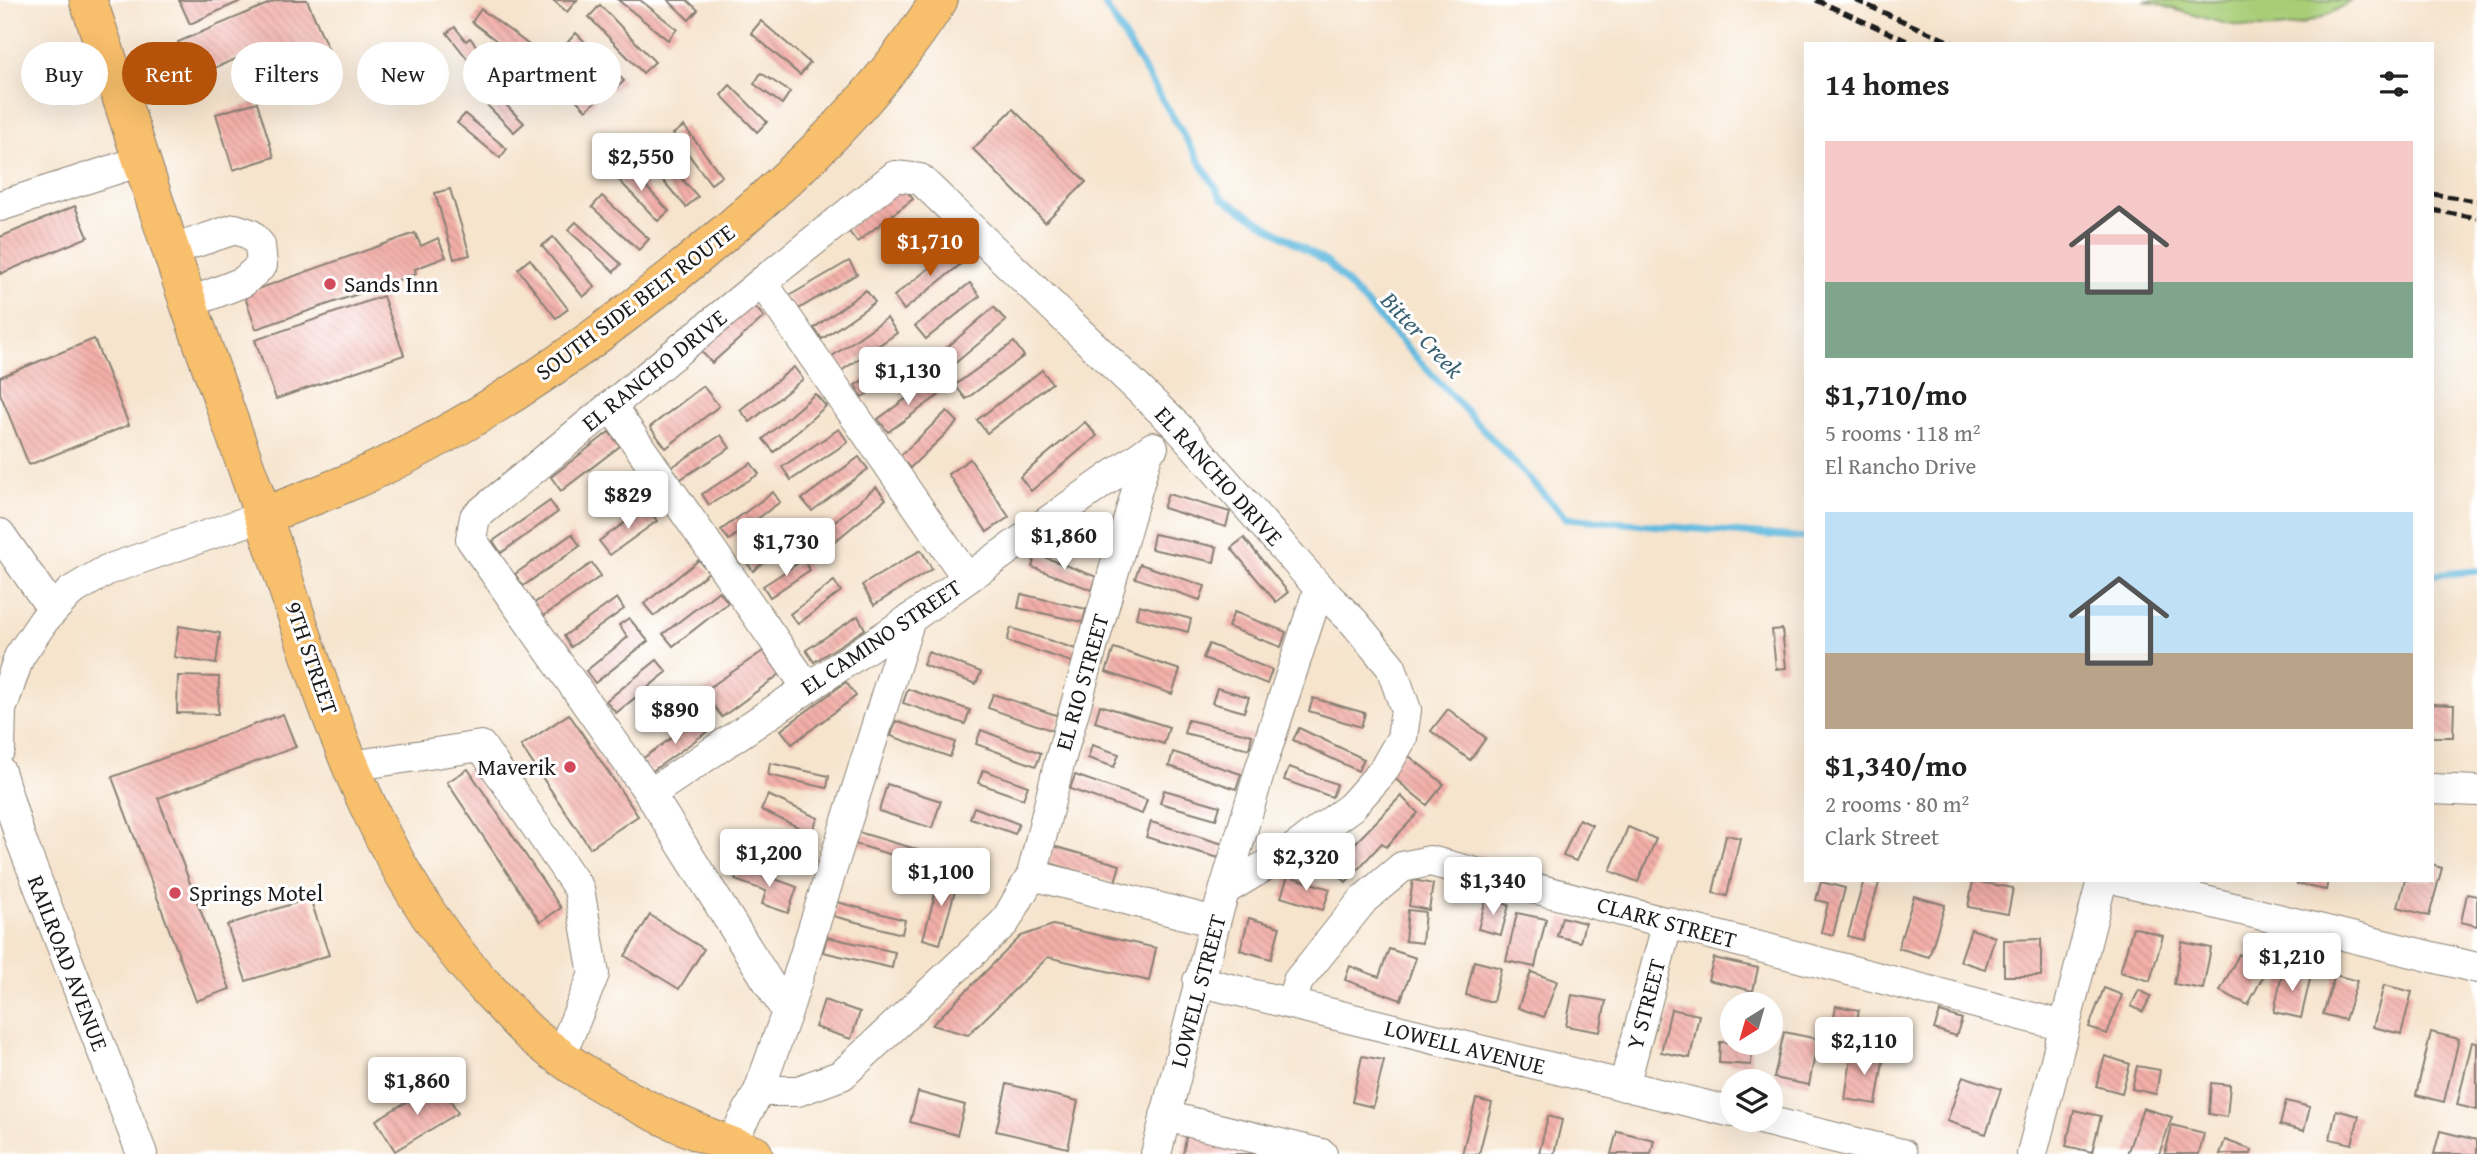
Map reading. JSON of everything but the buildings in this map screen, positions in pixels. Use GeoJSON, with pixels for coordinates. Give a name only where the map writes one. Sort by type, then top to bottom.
{"type":"FeatureCollection","features":[{"type":"Feature","properties":{"kind":"main road","name":"9TH STREET"},"geometry":{"type":"LineString","coordinates":[[88,0],[336,729],[367,807],[398,868],[435,926],[478,980],[532,1035],[594,1079],[671,1121],[736,1151]]}},
{"type":"Feature","properties":{"kind":"main road","name":"SOUTH SIDE BELT ROUTE"},"geometry":{"type":"LineString","coordinates":[[263,516],[348,483],[443,434],[515,392],[591,340],[699,256],[818,151],[866,99],[929,14]]}},
{"type":"Feature","properties":{"kind":"street"},"geometry":{"type":"LineString","coordinates":[[0,206],[141,161]]}},
{"type":"Feature","properties":{"kind":"street","name":"EL RANCHO DRIVE"},"geometry":{"type":"LineString","coordinates":[[787,1012],[650,794],[471,539],[475,517],[895,176],[920,179],[1178,427],[1319,589],[1354,622],[1391,667],[1406,710],[1402,738],[1383,771],[1351,807],[1293,849],[1225,890]]}},
{"type":"Feature","properties":{"kind":"street"},"geometry":{"type":"LineString","coordinates":[[172,250],[234,229],[250,234],[260,245],[262,265],[243,282],[189,303]]}},
{"type":"Feature","properties":{"kind":"street"},"geometry":{"type":"LineString","coordinates":[[762,282],[967,578]]}},
{"type":"Feature","properties":{"kind":"street"},"geometry":{"type":"LineString","coordinates":[[611,405],[807,687]]}},
{"type":"Feature","properties":{"kind":"street","name":"EL CAMINO STREET"},"geometry":{"type":"LineString","coordinates":[[650,794],[910,619],[1178,427]]}},
{"type":"Feature","properties":{"kind":"street","name":"EL RIO STREET"},"geometry":{"type":"LineString","coordinates":[[759,1091],[798,1091],[842,1075],[1005,922],[1032,874],[1059,764],[1148,451]]}},
{"type":"Feature","properties":{"kind":"street"},"geometry":{"type":"LineString","coordinates":[[0,749],[1,710],[19,657],[44,620],[70,592],[107,570],[263,516]]}},
{"type":"Feature","properties":{"kind":"street"},"geometry":{"type":"LineString","coordinates":[[0,534],[53,610]]}},
{"type":"Feature","properties":{"kind":"street","name":"LOWELL STREET"},"geometry":{"type":"LineString","coordinates":[[1156,1154],[1215,922],[1319,589]]}},
{"type":"Feature","properties":{"kind":"street"},"geometry":{"type":"LineString","coordinates":[[736,1151],[787,1012],[910,619]]}},
{"type":"Feature","properties":{"kind":"street"},"geometry":{"type":"LineString","coordinates":[[351,766],[481,746],[579,889],[594,974],[561,1055]]}},
{"type":"Feature","properties":{"kind":"street","name":"RAILROAD AVENUE"},"geometry":{"type":"LineString","coordinates":[[0,771],[20,837],[142,1154]]}},
{"type":"Feature","properties":{"kind":"street"},"geometry":{"type":"LineString","coordinates":[[2434,789],[2477,791]]}},
{"type":"Feature","properties":{"kind":"street","name":"CLARK STREET"},"geometry":{"type":"LineString","coordinates":[[1291,1004],[1298,981],[1364,899],[1402,867],[1430,861],[2064,1026]]}},
{"type":"Feature","properties":{"kind":"street"},"geometry":{"type":"LineString","coordinates":[[1032,874],[1215,922]]}},
{"type":"Feature","properties":{"kind":"street"},"geometry":{"type":"LineString","coordinates":[[2032,1154],[2101,882]]}},
{"type":"Feature","properties":{"kind":"street"},"geometry":{"type":"LineString","coordinates":[[2128,882],[2477,968]]}},
{"type":"Feature","properties":{"kind":"street","name":"Y STREET"},"geometry":{"type":"LineString","coordinates":[[1624,1086],[1668,922]]}},
{"type":"Feature","properties":{"kind":"street","name":"LOWELL AVENUE"},"geometry":{"type":"LineString","coordinates":[[1198,981],[1720,1109]]}},
{"type":"Feature","properties":{"kind":"street"},"geometry":{"type":"LineString","coordinates":[[1165,1116],[1322,1154]]}},
{"type":"Feature","properties":{"kind":"street"},"geometry":{"type":"LineString","coordinates":[[1783,1125],[1902,1154]]}},
{"type":"Feature","properties":{"kind":"green space"},"geometry":{"type":"Polygon","coordinates":[[[2144,0],[2352,0],[2326,16],[2300,25],[2275,28],[2224,23],[2144,0]]]}},
{"type":"Feature","properties":{"kind":"waterway","name":"Bitter Creek"},"geometry":{"type":"LineString","coordinates":[[1102,0],[1222,198],[1328,263],[1566,518],[1804,538]]}},
{"type":"Feature","properties":{"kind":"waterway","name":"Bitter Creek"},"geometry":{"type":"LineString","coordinates":[[2434,575],[2477,571]]}},
{"type":"Feature","properties":{"kind":"railway"},"geometry":{"type":"LineString","coordinates":[[1816,0],[1910,42]]}},
{"type":"Feature","properties":{"kind":"railway"},"geometry":{"type":"LineString","coordinates":[[1855,0],[1950,42]]}},
{"type":"Feature","properties":{"kind":"railway"},"geometry":{"type":"LineString","coordinates":[[2434,194],[2477,201]]}},
{"type":"Feature","properties":{"kind":"railway"},"geometry":{"type":"LineString","coordinates":[[2434,210],[2477,218]]}},
{"type":"Feature","properties":{"kind":"place","name":"Sands Inn"},"geometry":{"type":"Point","coordinates":[330,284]}},
{"type":"Feature","properties":{"kind":"place","name":"Maverik"},"geometry":{"type":"Point","coordinates":[570,767]}},
{"type":"Feature","properties":{"kind":"place","name":"Springs Motel"},"geometry":{"type":"Point","coordinates":[175,893]}}]}
